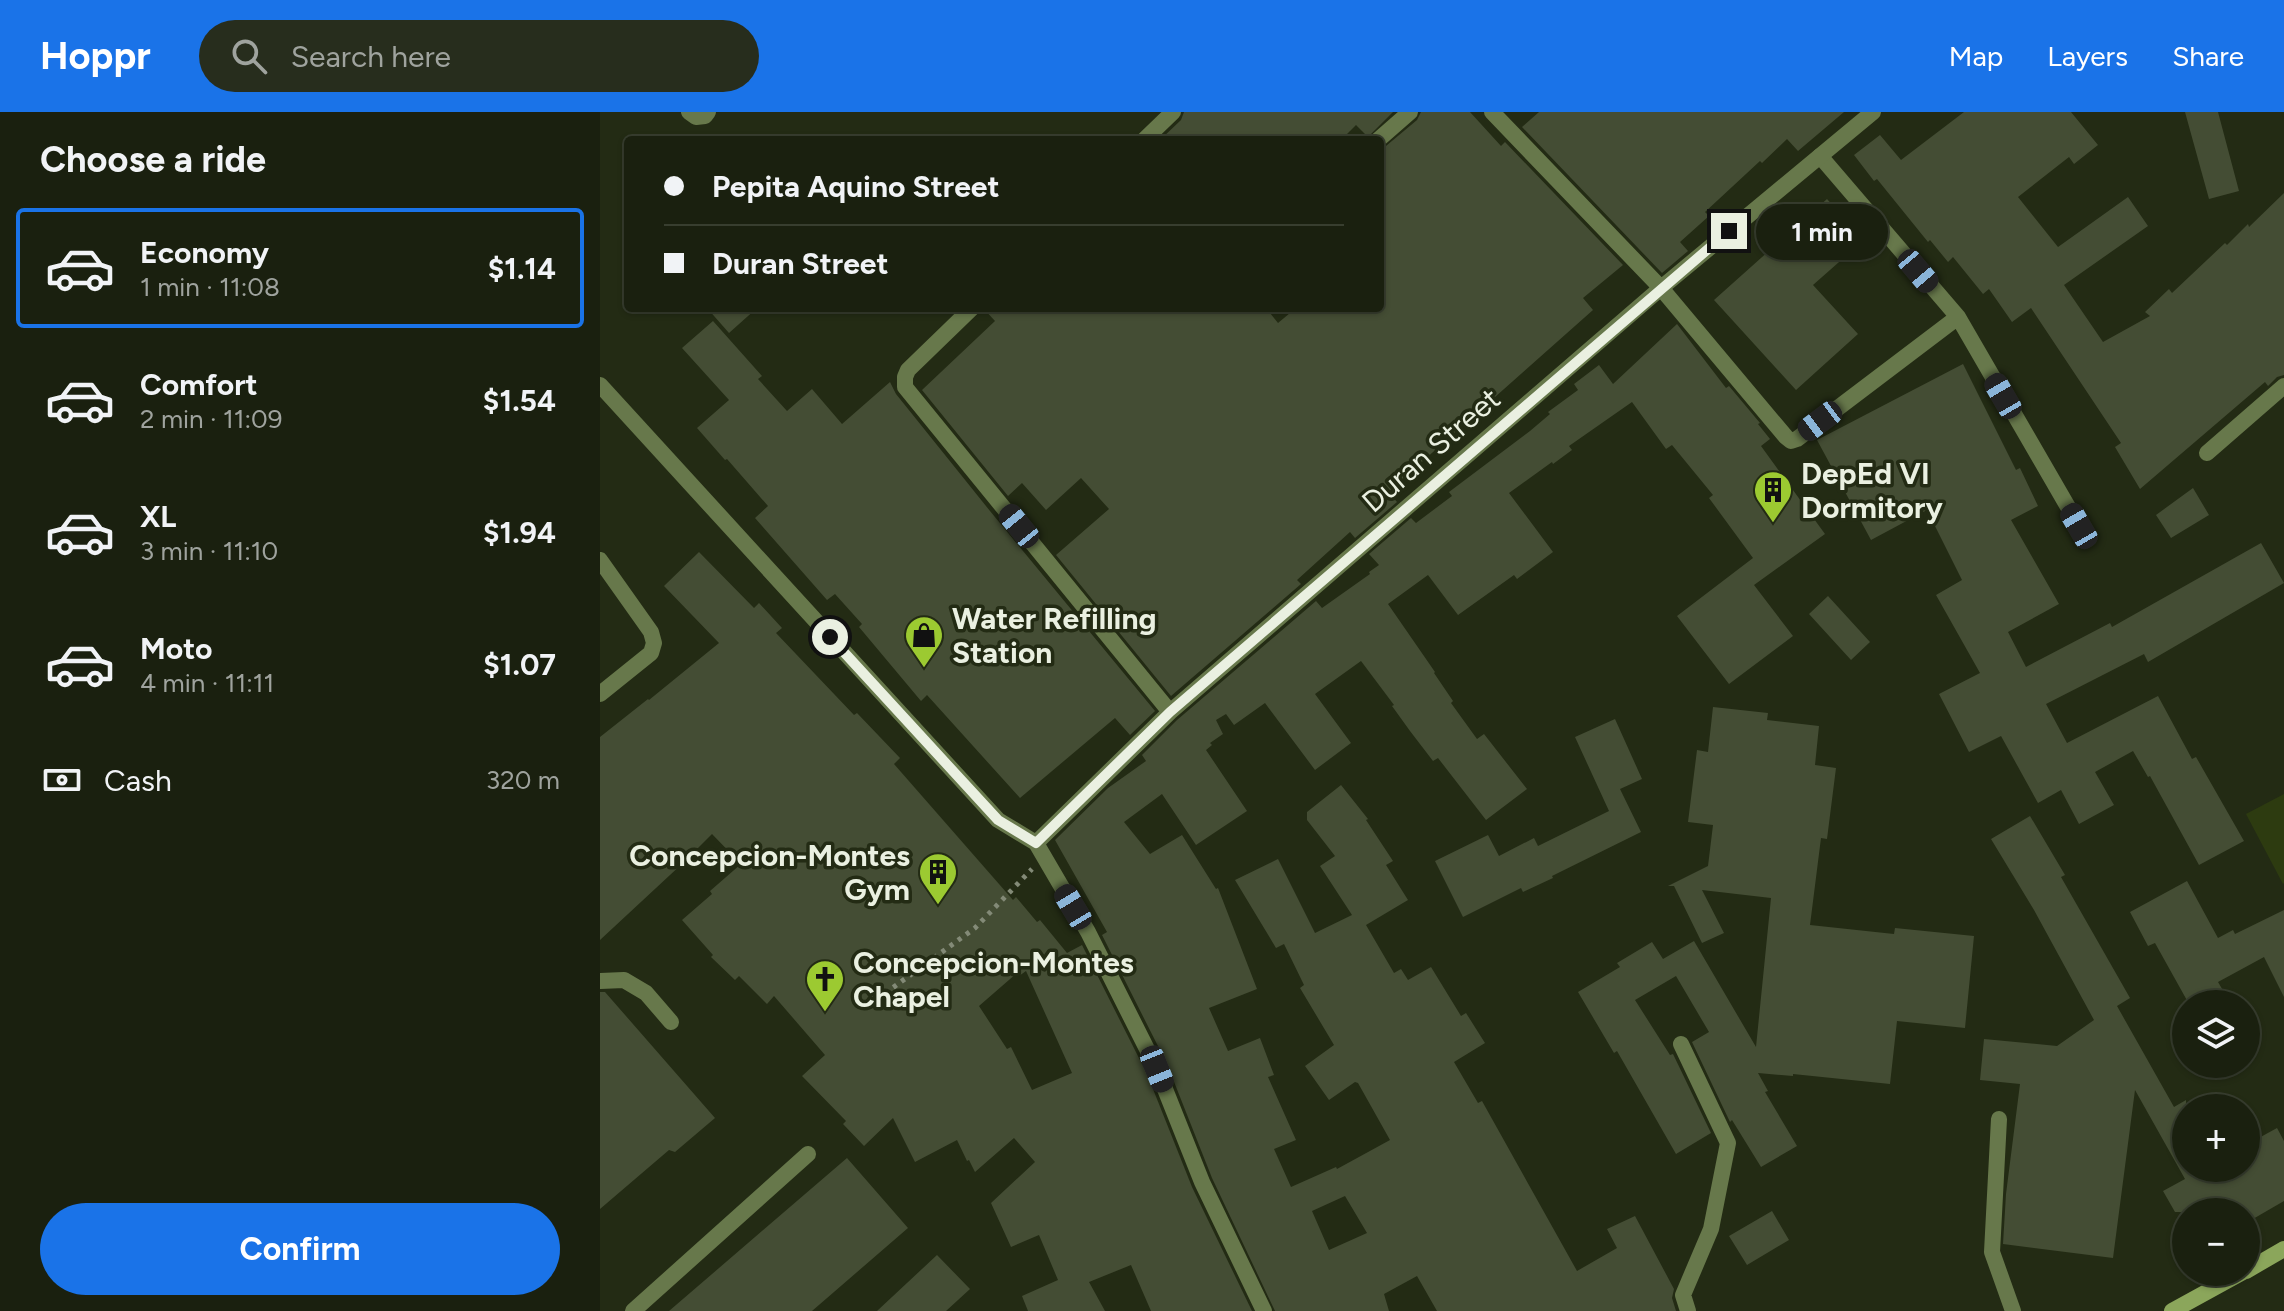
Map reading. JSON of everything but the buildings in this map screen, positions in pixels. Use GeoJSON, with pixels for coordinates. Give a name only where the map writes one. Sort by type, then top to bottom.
{"type":"FeatureCollection","features":[{"type":"Feature","properties":{"kind":"street"},"geometry":{"type":"LineString","coordinates":[[689,112],[696,117],[705,116],[708,112]]}},
{"type":"Feature","properties":{"kind":"street"},"geometry":{"type":"LineString","coordinates":[[1148,136],[1173,112]]}},
{"type":"Feature","properties":{"kind":"street"},"geometry":{"type":"LineString","coordinates":[[1383,136],[1410,112]]}},
{"type":"Feature","properties":{"kind":"street"},"geometry":{"type":"LineString","coordinates":[[1492,112],[1661,288],[1791,441],[1958,317]]}},
{"type":"Feature","properties":{"kind":"street","name":"Duran Street"},"geometry":{"type":"LineString","coordinates":[[1040,850],[1170,712],[1661,288],[1873,112]]}},
{"type":"Feature","properties":{"kind":"street"},"geometry":{"type":"LineString","coordinates":[[1820,156],[1958,317],[2079,526]]}},
{"type":"Feature","properties":{"kind":"street"},"geometry":{"type":"LineString","coordinates":[[968,312],[908,370],[905,387],[1170,712]]}},
{"type":"Feature","properties":{"kind":"street"},"geometry":{"type":"LineString","coordinates":[[600,385],[998,820],[1040,850],[1088,932],[1157,1069],[1202,1182],[1264,1311]]}},
{"type":"Feature","properties":{"kind":"street"},"geometry":{"type":"LineString","coordinates":[[2207,453],[2284,386]]}},
{"type":"Feature","properties":{"kind":"street"},"geometry":{"type":"LineString","coordinates":[[600,560],[651,632],[654,643],[651,653],[600,694]]}},
{"type":"Feature","properties":{"kind":"street"},"geometry":{"type":"LineString","coordinates":[[600,981],[624,980],[646,993],[671,1022]]}},
{"type":"Feature","properties":{"kind":"street"},"geometry":{"type":"LineString","coordinates":[[1681,1044],[1728,1143],[1711,1229],[1683,1295],[1688,1311]]}},
{"type":"Feature","properties":{"kind":"street"},"geometry":{"type":"LineString","coordinates":[[1999,1119],[1992,1252],[2013,1311]]}},
{"type":"Feature","properties":{"kind":"street"},"geometry":{"type":"LineString","coordinates":[[633,1311],[808,1154]]}},
{"type":"Feature","properties":{"kind":"street"},"geometry":{"type":"LineString","coordinates":[[2260,1263],[2284,1249]]}},
{"type":"Feature","properties":{"kind":"street"},"geometry":{"type":"LineString","coordinates":[[2172,1311],[2218,1286]]}},
{"type":"Feature","properties":{"kind":"path"},"geometry":{"type":"LineString","coordinates":[[869,1005],[975,928],[1040,850]]}},
{"type":"Feature","properties":{"kind":"green space"},"geometry":{"type":"Polygon","coordinates":[[[2284,794],[2284,883],[2283,884],[2246,814],[2284,794]]]}},
{"type":"Feature","properties":{"kind":"place","name":"DepEd VI Dormitory"},"geometry":{"type":"Point","coordinates":[1773,524]}},
{"type":"Feature","properties":{"kind":"place","name":"Water Refilling Station"},"geometry":{"type":"Point","coordinates":[924,669]}},
{"type":"Feature","properties":{"kind":"place","name":"Concepcion-Montes Gym"},"geometry":{"type":"Point","coordinates":[938,906]}},
{"type":"Feature","properties":{"kind":"place","name":"Concepcion-Montes Chapel"},"geometry":{"type":"Point","coordinates":[825,1013]}},
{"type":"Feature","properties":{"kind":"route"},"geometry":{"type":"LineString","coordinates":[[830,637],[998,820],[1036,843],[1170,712],[1729,231]]}}]}
